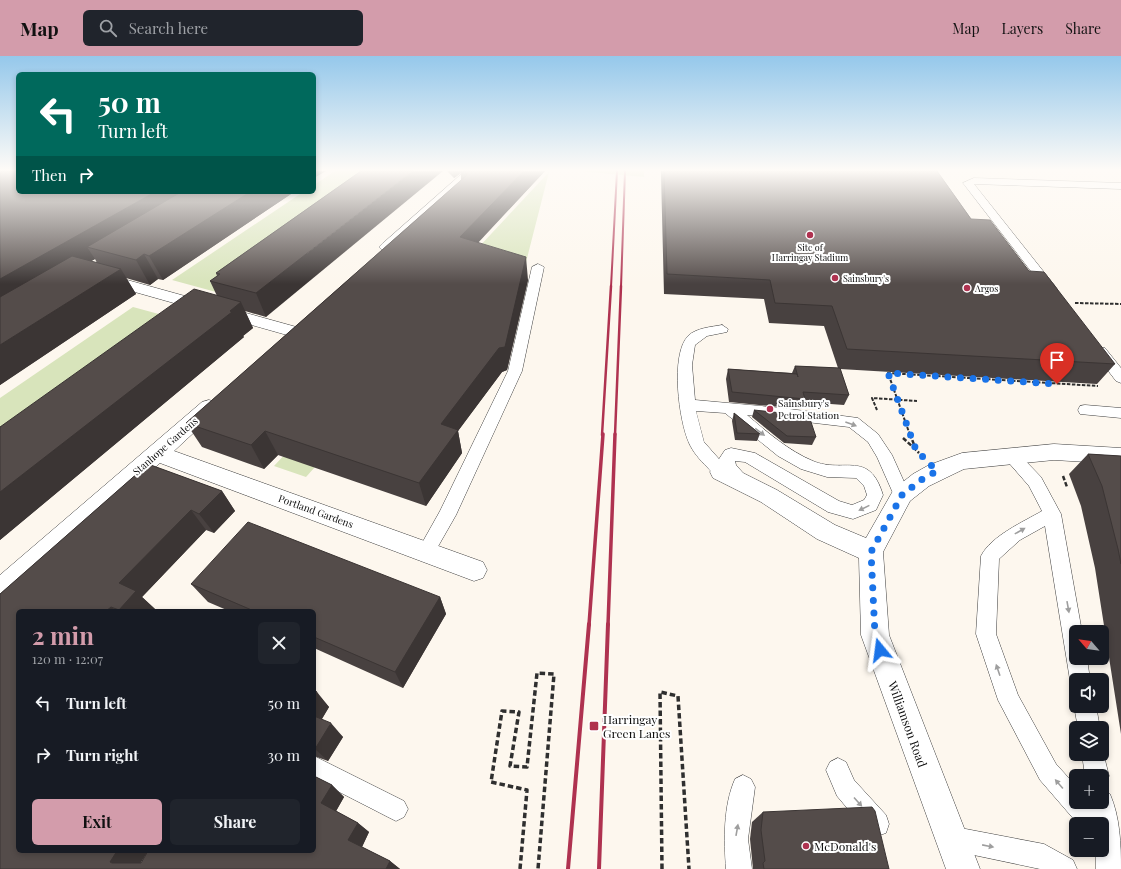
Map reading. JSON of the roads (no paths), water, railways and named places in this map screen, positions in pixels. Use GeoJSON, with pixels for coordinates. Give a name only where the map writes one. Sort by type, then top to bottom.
{"type":"FeatureCollection","features":[{"type":"Feature","properties":{"kind":"street"},"geometry":{"type":"LineString","coordinates":[[375,258],[430,209]]}},
{"type":"Feature","properties":{"kind":"street"},"geometry":{"type":"LineString","coordinates":[[105,261],[88,271],[294,332]]}},
{"type":"Feature","properties":{"kind":"street"},"geometry":{"type":"LineString","coordinates":[[280,344],[308,320]]}},
{"type":"Feature","properties":{"kind":"street","name":"Stanhope Gardens"},"geometry":{"type":"LineString","coordinates":[[0,591],[222,395]]}},
{"type":"Feature","properties":{"kind":"street"},"geometry":{"type":"LineString","coordinates":[[721,472],[769,496],[826,532],[871,552],[902,495],[921,480],[937,471],[962,461],[993,459],[1010,455],[1054,452],[1121,456]]}},
{"type":"Feature","properties":{"kind":"street","name":"Portland Gardens"},"geometry":{"type":"LineString","coordinates":[[157,453],[474,570]]}},
{"type":"Feature","properties":{"kind":"street","name":"Williamson Road"},"geometry":{"type":"LineString","coordinates":[[871,552],[875,635],[950,838],[963,869]]}},
{"type":"Feature","properties":{"kind":"lane"},"geometry":{"type":"LineString","coordinates":[[988,209],[1057,297]]}},
{"type":"Feature","properties":{"kind":"lane"},"geometry":{"type":"LineString","coordinates":[[426,552],[448,515],[515,372],[538,267]]}},
{"type":"Feature","properties":{"kind":"lane"},"geometry":{"type":"LineString","coordinates":[[721,472],[697,444],[688,405],[684,368],[688,345],[703,331],[722,330]]}},
{"type":"Feature","properties":{"kind":"lane"},"geometry":{"type":"LineString","coordinates":[[1094,343],[1121,378]]}},
{"type":"Feature","properties":{"kind":"lane"},"geometry":{"type":"LineString","coordinates":[[688,405],[782,413],[853,422],[873,438],[884,455],[902,495]]}},
{"type":"Feature","properties":{"kind":"lane"},"geometry":{"type":"LineString","coordinates":[[729,408],[796,459],[819,470],[846,470],[864,475],[873,484],[875,495],[870,505],[853,512],[834,506],[749,457],[731,454],[727,460],[729,468],[743,483]]}},
{"type":"Feature","properties":{"kind":"lane"},"geometry":{"type":"LineString","coordinates":[[1085,410],[1121,413]]}},
{"type":"Feature","properties":{"kind":"lane"},"geometry":{"type":"LineString","coordinates":[[1010,455],[1035,482],[1052,514],[1071,625]]}},
{"type":"Feature","properties":{"kind":"lane"},"geometry":{"type":"LineString","coordinates":[[1052,514],[1014,535],[990,556],[986,634],[1009,700],[1048,772],[1087,817]]}},
{"type":"Feature","properties":{"kind":"lane"},"geometry":{"type":"LineString","coordinates":[[316,768],[396,809]]}},
{"type":"Feature","properties":{"kind":"lane"},"geometry":{"type":"LineString","coordinates":[[838,770],[845,788],[877,822],[883,847]]}},
{"type":"Feature","properties":{"kind":"lane"},"geometry":{"type":"LineString","coordinates":[[739,869],[736,839],[743,787]]}},
{"type":"Feature","properties":{"kind":"lane"},"geometry":{"type":"LineString","coordinates":[[950,838],[1044,857],[1064,869]]}},
{"type":"Feature","properties":{"kind":"lane"},"geometry":{"type":"LineString","coordinates":[[1106,857],[1109,869]]}},
{"type":"Feature","properties":{"kind":"railway"},"geometry":{"type":"LineString","coordinates":[[611,287],[615,209]]}},
{"type":"Feature","properties":{"kind":"railway"},"geometry":{"type":"LineString","coordinates":[[621,287],[624,209]]}},
{"type":"Feature","properties":{"kind":"railway"},"geometry":{"type":"LineString","coordinates":[[602,435],[611,286]]}},
{"type":"Feature","properties":{"kind":"railway"},"geometry":{"type":"LineString","coordinates":[[615,435],[621,286]]}},
{"type":"Feature","properties":{"kind":"railway"},"geometry":{"type":"LineString","coordinates":[[589,625],[603,434]]}},
{"type":"Feature","properties":{"kind":"railway"},"geometry":{"type":"LineString","coordinates":[[608,625],[615,434]]}},
{"type":"Feature","properties":{"kind":"railway"},"geometry":{"type":"LineString","coordinates":[[568,869],[589,624]]}},
{"type":"Feature","properties":{"kind":"railway"},"geometry":{"type":"LineString","coordinates":[[599,869],[608,624]]}},
{"type":"Feature","properties":{"kind":"place","name":"Site of Harringay Stadium"},"geometry":{"type":"Point","coordinates":[810,235]}},
{"type":"Feature","properties":{"kind":"place","name":"Sainsbury's"},"geometry":{"type":"Point","coordinates":[835,278]}},
{"type":"Feature","properties":{"kind":"place","name":"Argos"},"geometry":{"type":"Point","coordinates":[967,288]}},
{"type":"Feature","properties":{"kind":"place","name":"Sainsbury's Petrol Station"},"geometry":{"type":"Point","coordinates":[770,409]}},
{"type":"Feature","properties":{"kind":"place","name":"Harringay Green Lanes"},"geometry":{"type":"Point","coordinates":[594,726]}},
{"type":"Feature","properties":{"kind":"place","name":"McDonald's"},"geometry":{"type":"Point","coordinates":[806,846]}}]}
